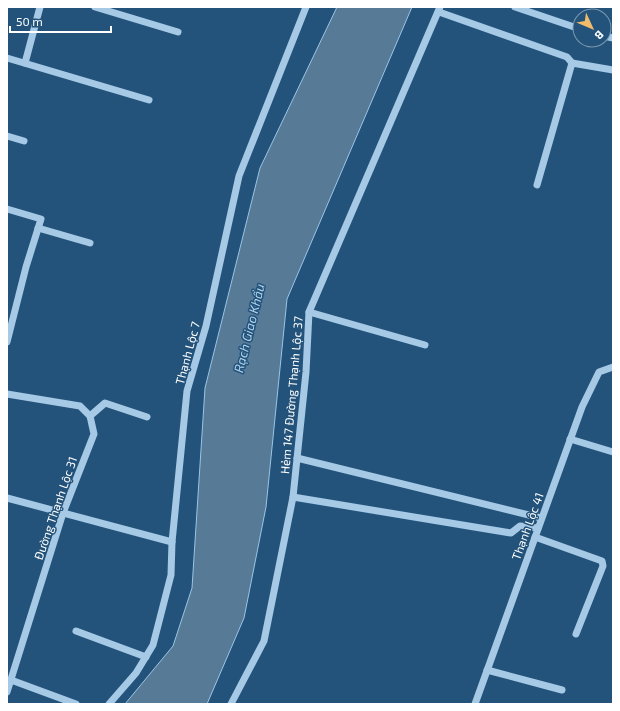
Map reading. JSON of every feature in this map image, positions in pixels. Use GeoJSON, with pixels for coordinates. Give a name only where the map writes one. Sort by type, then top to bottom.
{"type":"FeatureCollection","features":[{"type":"Feature","properties":{"kind":"street"},"geometry":{"type":"LineString","coordinates":[[25,63],[40,7]]}},
{"type":"Feature","properties":{"kind":"street"},"geometry":{"type":"LineString","coordinates":[[95,7],[178,32]]}},
{"type":"Feature","properties":{"kind":"street","name":"Thạnh Lộc 7"},"geometry":{"type":"LineString","coordinates":[[109,704],[136,673],[153,645],[171,575],[172,542],[187,391],[206,326],[239,176],[306,7]]}},
{"type":"Feature","properties":{"kind":"street"},"geometry":{"type":"LineString","coordinates":[[515,7],[572,26]]}},
{"type":"Feature","properties":{"kind":"street"},"geometry":{"type":"LineString","coordinates":[[439,10],[567,57],[572,63],[613,70]]}},
{"type":"Feature","properties":{"kind":"street","name":"Hẻm 147 Đường Thạnh Lộc 37"},"geometry":{"type":"LineString","coordinates":[[231,704],[264,641],[293,497],[306,372],[309,312],[439,10]]}},
{"type":"Feature","properties":{"kind":"street"},"geometry":{"type":"LineString","coordinates":[[7,58],[149,100]]}},
{"type":"Feature","properties":{"kind":"street"},"geometry":{"type":"LineString","coordinates":[[537,185],[572,63]]}},
{"type":"Feature","properties":{"kind":"street"},"geometry":{"type":"LineString","coordinates":[[7,136],[24,141]]}},
{"type":"Feature","properties":{"kind":"street"},"geometry":{"type":"LineString","coordinates":[[7,208],[40,219],[7,342]]}},
{"type":"Feature","properties":{"kind":"street"},"geometry":{"type":"LineString","coordinates":[[38,228],[90,244]]}},
{"type":"Feature","properties":{"kind":"street"},"geometry":{"type":"LineString","coordinates":[[309,312],[425,345]]}},
{"type":"Feature","properties":{"kind":"street","name":"Thạnh Lộc 41"},"geometry":{"type":"LineString","coordinates":[[475,704],[582,407],[599,372],[613,367]]}},
{"type":"Feature","properties":{"kind":"street"},"geometry":{"type":"LineString","coordinates":[[7,394],[80,406],[90,416],[105,403],[148,417]]}},
{"type":"Feature","properties":{"kind":"street","name":"Đường Thạnh Lộc 31"},"geometry":{"type":"LineString","coordinates":[[7,692],[63,513],[94,434],[90,416]]}},
{"type":"Feature","properties":{"kind":"street"},"geometry":{"type":"LineString","coordinates":[[570,439],[613,452]]}},
{"type":"Feature","properties":{"kind":"street"},"geometry":{"type":"LineString","coordinates":[[297,458],[542,518]]}},
{"type":"Feature","properties":{"kind":"street"},"geometry":{"type":"LineString","coordinates":[[293,497],[511,534],[520,526],[538,528]]}},
{"type":"Feature","properties":{"kind":"street"},"geometry":{"type":"LineString","coordinates":[[7,498],[172,542]]}},
{"type":"Feature","properties":{"kind":"street"},"geometry":{"type":"LineString","coordinates":[[535,537],[602,561],[603,566],[576,634]]}},
{"type":"Feature","properties":{"kind":"street"},"geometry":{"type":"LineString","coordinates":[[76,631],[146,657]]}},
{"type":"Feature","properties":{"kind":"street"},"geometry":{"type":"LineString","coordinates":[[487,670],[562,690]]}},
{"type":"Feature","properties":{"kind":"street"},"geometry":{"type":"LineString","coordinates":[[11,680],[76,704]]}},
{"type":"Feature","properties":{"kind":"water","name":"Rạch Giao Khẩu"},"geometry":{"type":"Polygon","coordinates":[[[337,7],[412,7],[287,299],[266,507],[244,618],[207,704],[125,704],[173,646],[192,588],[205,388],[260,168],[337,7]]]}}]}
